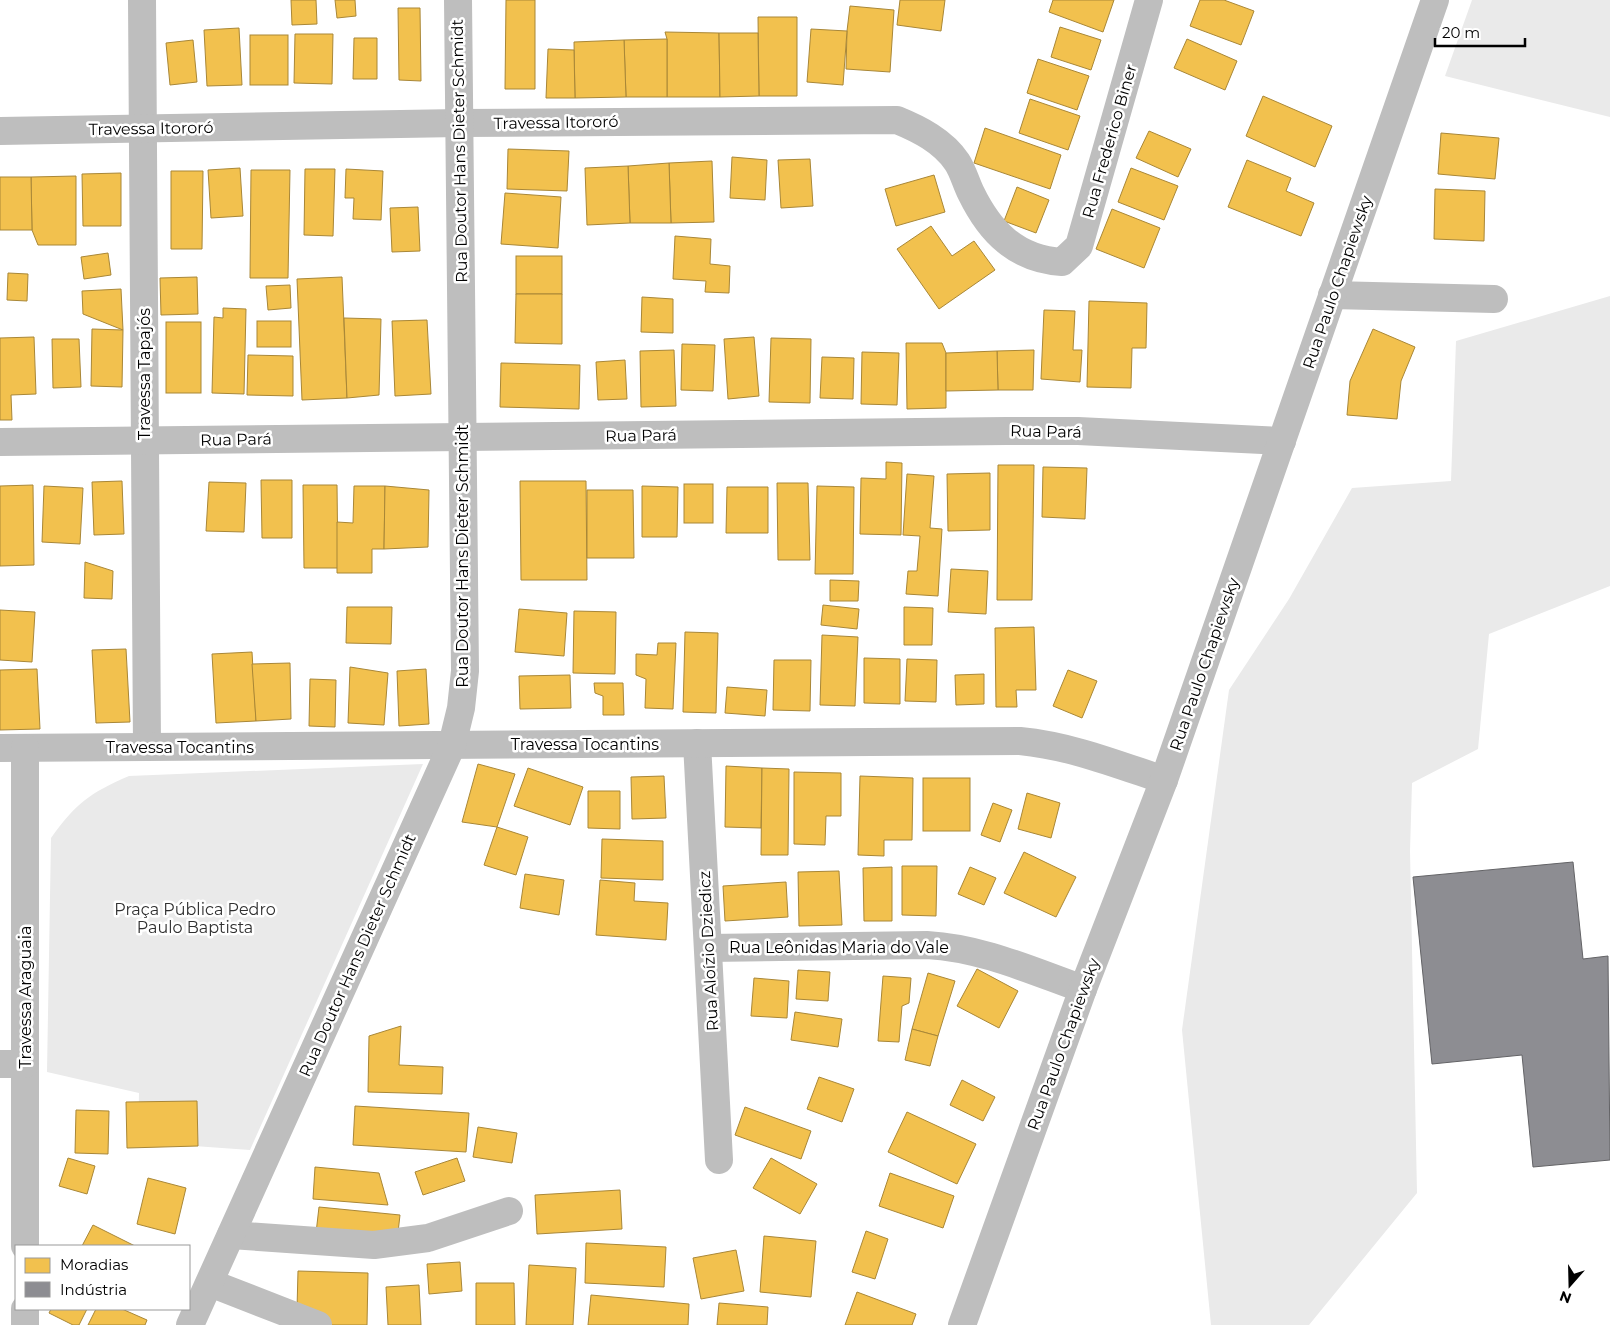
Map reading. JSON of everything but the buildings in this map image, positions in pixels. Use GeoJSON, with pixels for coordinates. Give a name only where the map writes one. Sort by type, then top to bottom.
{"type":"FeatureCollection","features":[{"type":"Feature","properties":{"kind":"street","name":"Travessa Tapajós"},"geometry":{"type":"LineString","coordinates":[[142,0],[147,747]]}},
{"type":"Feature","properties":{"kind":"street","name":"Rua Doutor Hans Dieter Schmidt"},"geometry":{"type":"LineString","coordinates":[[190,1325],[452,745],[462,708],[465,671],[458,0]]}},
{"type":"Feature","properties":{"kind":"street","name":"Rua Frederico Biner"},"geometry":{"type":"LineString","coordinates":[[1048,261],[1062,262],[1079,246],[1149,0]]}},
{"type":"Feature","properties":{"kind":"street","name":"Rua Paulo Chapiewsky"},"geometry":{"type":"LineString","coordinates":[[962,1325],[1083,989],[1164,780],[1436,0]]}},
{"type":"Feature","properties":{"kind":"street","name":"Travessa Itororó"},"geometry":{"type":"LineString","coordinates":[[0,131],[459,123],[897,120],[912,126],[945,148],[957,162],[981,213],[1010,246],[1048,261]]}},
{"type":"Feature","properties":{"kind":"street"},"geometry":{"type":"LineString","coordinates":[[1332,295],[1494,299]]}},
{"type":"Feature","properties":{"kind":"street","name":"Rua Pará"},"geometry":{"type":"LineString","coordinates":[[0,442],[1006,431],[1078,432],[1282,441]]}},
{"type":"Feature","properties":{"kind":"street","name":"Travessa Tocantins"},"geometry":{"type":"LineString","coordinates":[[12,748],[1020,741],[1053,744],[1076,750],[1164,780]]}},
{"type":"Feature","properties":{"kind":"street","name":"Rua Aloízio Dziedicz"},"geometry":{"type":"LineString","coordinates":[[697,743],[719,1160]]}},
{"type":"Feature","properties":{"kind":"street","name":"Travessa Araguaia"},"geometry":{"type":"LineString","coordinates":[[12,748],[13,1064],[25,1245]]}},
{"type":"Feature","properties":{"kind":"street","name":"Rua Leônidas Maria do Vale"},"geometry":{"type":"LineString","coordinates":[[708,948],[952,946],[980,952],[1083,989]]}},
{"type":"Feature","properties":{"kind":"street"},"geometry":{"type":"LineString","coordinates":[[231,1235],[374,1245],[428,1238],[509,1211]]}},
{"type":"Feature","properties":{"kind":"street"},"geometry":{"type":"LineString","coordinates":[[210,1283],[318,1325]]}},
{"type":"Feature","properties":{"kind":"street"},"geometry":{"type":"LineString","coordinates":[[25,1310],[25,1325]]}},
{"type":"Feature","properties":{"kind":"green space"},"geometry":{"type":"Polygon","coordinates":[[[1472,0],[1610,0],[1610,117],[1445,76],[1472,0]]]}},
{"type":"Feature","properties":{"kind":"green space"},"geometry":{"type":"Polygon","coordinates":[[[1610,296],[1610,586],[1489,634],[1478,749],[1412,783],[1410,851],[1417,1193],[1309,1325],[1211,1325],[1182,1030],[1229,690],[1289,599],[1352,488],[1451,481],[1456,341],[1610,296]]]}},
{"type":"Feature","properties":{"kind":"green space","name":"Praça Pública Pedro Paulo Baptista"},"geometry":{"type":"Polygon","coordinates":[[[423,764],[250,1150],[138,1142],[139,1093],[47,1072],[51,838],[76,807],[104,788],[129,776],[423,764]]]}}]}
